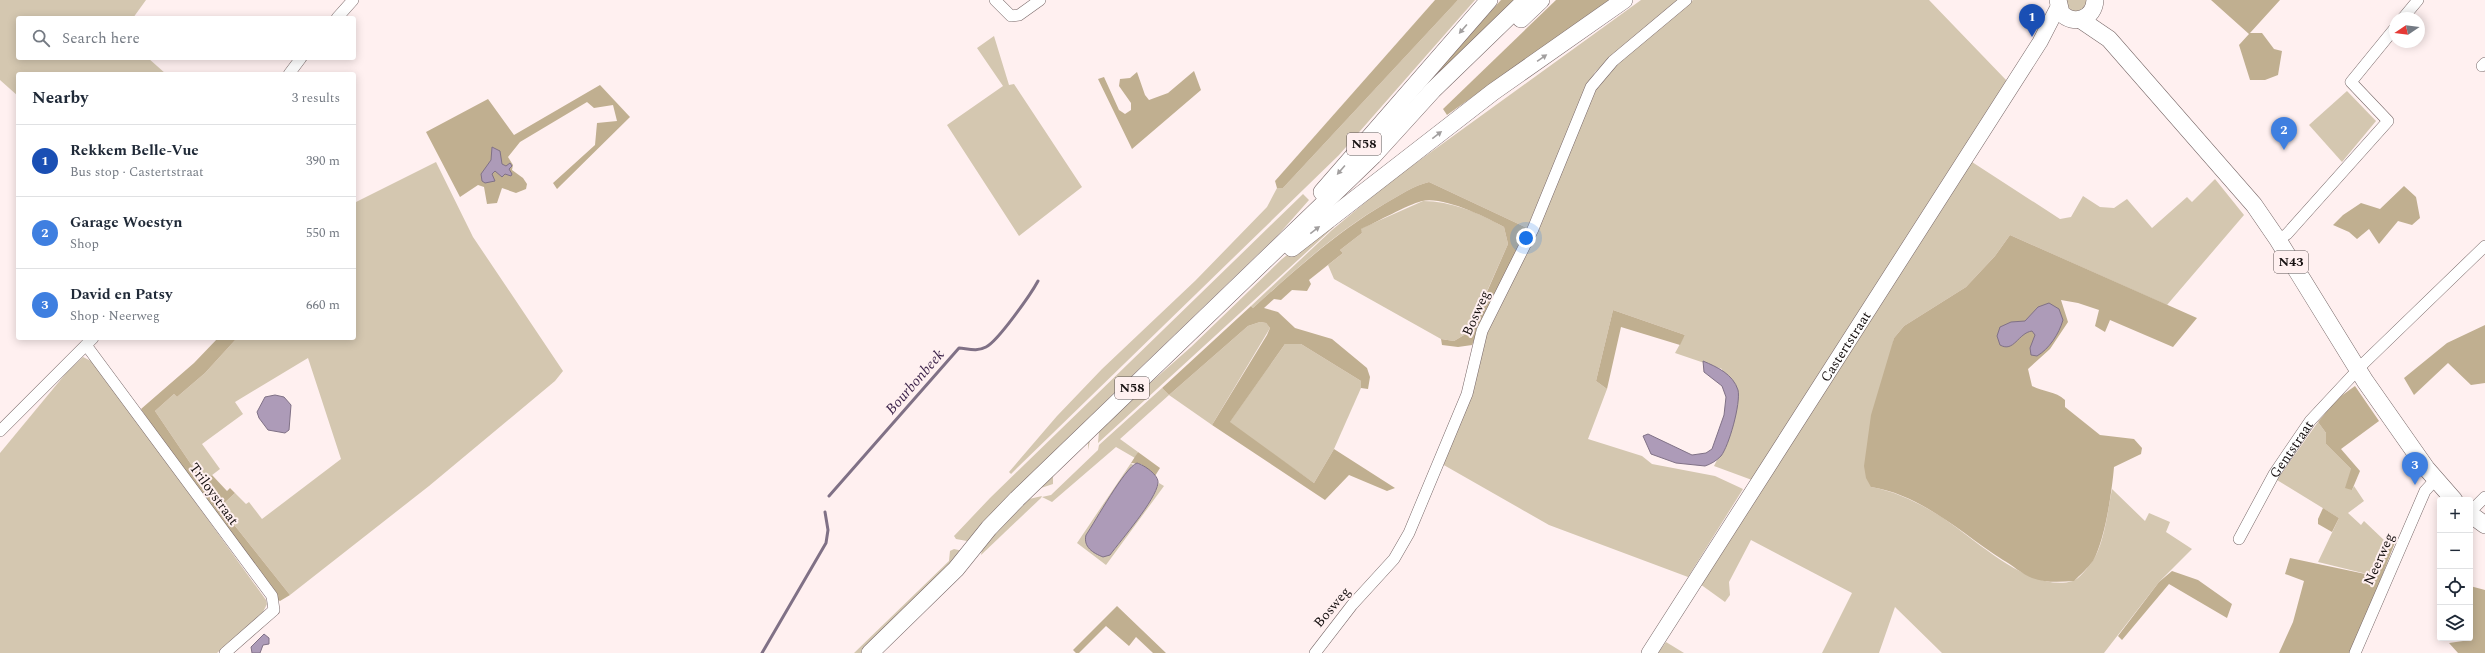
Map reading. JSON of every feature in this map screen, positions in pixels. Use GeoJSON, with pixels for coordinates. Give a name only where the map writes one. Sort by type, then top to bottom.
{"type":"FeatureCollection","features":[{"type":"Feature","properties":{"kind":"main road","name":"N58"},"geometry":{"type":"LineString","coordinates":[[1238,286],[1252,263],[1312,202],[1489,0]]}},
{"type":"Feature","properties":{"kind":"main road","name":"N58"},"geometry":{"type":"LineString","coordinates":[[870,653],[956,569],[990,528],[1017,499],[1373,156],[1433,90],[1526,0]]}},
{"type":"Feature","properties":{"kind":"main road","name":"N58"},"geometry":{"type":"LineString","coordinates":[[1373,156],[1387,146],[1541,0]]}},
{"type":"Feature","properties":{"kind":"main road","name":"N58"},"geometry":{"type":"LineString","coordinates":[[1238,286],[1268,269],[1296,244],[1493,92],[1624,0]]}},
{"type":"Feature","properties":{"kind":"main road","name":"N43"},"geometry":{"type":"LineString","coordinates":[[2076,20],[2089,15],[2095,3]]}},
{"type":"Feature","properties":{"kind":"main road","name":"N43"},"geometry":{"type":"LineString","coordinates":[[2095,3],[2109,39]]}},
{"type":"Feature","properties":{"kind":"main road","name":"N43"},"geometry":{"type":"LineString","coordinates":[[2058,4],[2061,13],[2109,39],[2228,173],[2278,240],[2358,370],[2435,480],[2451,497]]}},
{"type":"Feature","properties":{"kind":"main road","name":"Castertstraat"},"geometry":{"type":"LineString","coordinates":[[1649,653],[2042,39],[2058,4]]}},
{"type":"Feature","properties":{"kind":"main road","name":"Castertstraat"},"geometry":{"type":"LineString","coordinates":[[2042,39],[2076,20]]}},
{"type":"Feature","properties":{"kind":"main road"},"geometry":{"type":"LineString","coordinates":[[2473,515],[2485,525]]}},
{"type":"Feature","properties":{"kind":"street"},"geometry":{"type":"LineString","coordinates":[[339,16],[353,0]]}},
{"type":"Feature","properties":{"kind":"street"},"geometry":{"type":"LineString","coordinates":[[995,0],[1011,16],[1019,15],[1040,0]]}},
{"type":"Feature","properties":{"kind":"street","name":"Bosweg"},"geometry":{"type":"LineString","coordinates":[[1315,653],[1352,605],[1394,559],[1409,533],[1467,394],[1482,331],[1533,229],[1591,87],[1613,61],[1686,0]]}},
{"type":"Feature","properties":{"kind":"street"},"geometry":{"type":"LineString","coordinates":[[2408,12],[2418,0]]}},
{"type":"Feature","properties":{"kind":"street"},"geometry":{"type":"LineString","coordinates":[[2278,240],[2288,234],[2388,121],[2351,82],[2389,35]]}},
{"type":"Feature","properties":{"kind":"street"},"geometry":{"type":"LineString","coordinates":[[290,72],[300,60]]}},
{"type":"Feature","properties":{"kind":"street","name":"Gentstraat"},"geometry":{"type":"LineString","coordinates":[[2239,539],[2274,474],[2310,421],[2358,370],[2485,246]]}},
{"type":"Feature","properties":{"kind":"street","name":"Triloystraat"},"geometry":{"type":"LineString","coordinates":[[0,431],[90,342],[272,596],[274,610],[225,653]]}},
{"type":"Feature","properties":{"kind":"street","name":"Neerweg"},"geometry":{"type":"LineString","coordinates":[[2355,653],[2425,491],[2435,480]]}},
{"type":"Feature","properties":{"kind":"street"},"geometry":{"type":"LineString","coordinates":[[2473,510],[2485,497]]}},
{"type":"Feature","properties":{"kind":"shaded area"},"geometry":{"type":"Polygon","coordinates":[[[0,0],[146,0],[134,16],[16,16],[16,60],[150,60],[164,72],[16,72],[16,94],[0,80],[0,0]]]}},
{"type":"Feature","properties":{"kind":"shaded area"},"geometry":{"type":"Polygon","coordinates":[[[1435,0],[1458,0],[1283,188],[1277,188],[1275,181],[1435,0]]]}},
{"type":"Feature","properties":{"kind":"shaded area"},"geometry":{"type":"Polygon","coordinates":[[[1458,0],[1475,0],[1339,155],[1011,474],[1009,472],[1057,416],[1102,369],[1196,280],[1267,207],[1277,188],[1283,188],[1458,0]]]}},
{"type":"Feature","properties":{"kind":"shaded area"},"geometry":{"type":"Polygon","coordinates":[[[1501,0],[1515,0],[1440,73],[1437,71],[1501,0]]]}},
{"type":"Feature","properties":{"kind":"shaded area"},"geometry":{"type":"Polygon","coordinates":[[[1556,0],[1609,0],[1447,115],[1443,109],[1556,0]]]}},
{"type":"Feature","properties":{"kind":"shaded area"},"geometry":{"type":"Polygon","coordinates":[[[1641,0],[1680,0],[1595,72],[1527,228],[1429,182],[1402,194],[1350,226],[1316,252],[1253,308],[1251,306],[1332,230],[1391,181],[1641,0]]]}},
{"type":"Feature","properties":{"kind":"shaded area"},"geometry":{"type":"Polygon","coordinates":[[[1693,0],[1929,0],[2007,81],[1752,480],[1714,466],[1732,430],[1722,369],[1675,353],[1685,335],[1613,310],[1596,381],[1607,389],[1588,439],[1642,456],[1652,464],[1715,476],[1743,489],[1688,577],[1549,525],[1442,464],[1484,336],[1493,314],[1532,243],[1592,94],[1613,67],[1693,0]]]}},
{"type":"Feature","properties":{"kind":"shaded area"},"geometry":{"type":"Polygon","coordinates":[[[2065,0],[2087,0],[2086,7],[2078,12],[2069,10],[2065,0]]]}},
{"type":"Feature","properties":{"kind":"shaded area"},"geometry":{"type":"Polygon","coordinates":[[[2211,0],[2280,0],[2250,33],[2262,33],[2274,49],[2282,51],[2278,75],[2265,80],[2250,80],[2239,45],[2249,34],[2211,0]]]}},
{"type":"Feature","properties":{"kind":"shaded area"},"geometry":{"type":"Polygon","coordinates":[[[994,36],[1009,85],[1014,84],[1082,187],[1019,236],[947,125],[1003,86],[977,48],[994,36]]]}},
{"type":"Feature","properties":{"kind":"shaded area"},"geometry":{"type":"Polygon","coordinates":[[[1194,71],[1201,90],[1132,149],[1098,79],[1104,77],[1119,110],[1125,114],[1131,110],[1131,103],[1119,86],[1120,79],[1130,78],[1137,72],[1145,95],[1149,100],[1168,93],[1194,71]]]}},
{"type":"Feature","properties":{"kind":"shaded area"},"geometry":{"type":"Polygon","coordinates":[[[600,85],[630,117],[557,189],[553,183],[595,145],[597,123],[617,121],[613,105],[594,108],[587,102],[520,142],[508,157],[513,165],[512,170],[523,178],[527,184],[526,189],[516,193],[502,188],[497,203],[487,204],[484,187],[478,185],[460,197],[426,132],[488,99],[514,135],[600,85]]]}},
{"type":"Feature","properties":{"kind":"shaded area"},"geometry":{"type":"Polygon","coordinates":[[[2347,91],[2376,121],[2342,162],[2309,125],[2347,91]]]}},
{"type":"Feature","properties":{"kind":"shaded area"},"geometry":{"type":"Polygon","coordinates":[[[492,147],[500,151],[502,164],[506,166],[510,163],[512,166],[509,169],[512,174],[511,176],[505,174],[502,177],[495,171],[492,174],[495,181],[485,183],[482,181],[481,174],[491,160],[492,147]]]}},
{"type":"Feature","properties":{"kind":"shaded area"},"geometry":{"type":"Polygon","coordinates":[[[436,162],[473,237],[563,371],[555,381],[429,486],[290,595],[220,507],[235,493],[246,504],[249,502],[262,519],[341,459],[308,358],[235,402],[243,414],[202,444],[220,469],[203,482],[155,411],[174,394],[177,397],[205,373],[235,340],[356,340],[356,202],[436,162]]]}},
{"type":"Feature","properties":{"kind":"shaded area"},"geometry":{"type":"Polygon","coordinates":[[[1972,162],[2060,219],[2071,217],[2083,196],[2100,207],[2114,208],[2127,199],[2152,228],[2187,197],[2192,202],[2215,179],[2244,215],[2167,305],[2010,235],[1995,256],[1966,287],[1904,326],[1894,338],[1887,370],[1871,487],[1896,494],[1920,504],[1949,522],[2001,560],[2019,571],[2038,579],[2056,583],[2075,580],[2092,562],[2100,547],[2103,537],[2112,489],[2145,521],[2149,513],[2170,522],[2166,532],[2192,549],[2159,582],[2104,653],[1942,653],[1895,607],[1879,653],[1822,653],[1852,593],[1751,540],[1729,582],[1730,595],[1725,602],[1700,584],[1972,162]]]}},
{"type":"Feature","properties":{"kind":"shaded area"},"geometry":{"type":"Polygon","coordinates":[[[1429,182],[1527,228],[1472,345],[1458,347],[1442,345],[1441,339],[1454,341],[1464,335],[1472,326],[1508,244],[1504,227],[1476,213],[1452,204],[1431,200],[1422,201],[1361,229],[1362,233],[1340,250],[1343,253],[1309,280],[1311,284],[1307,291],[1292,290],[1281,300],[1274,299],[1264,308],[1278,312],[1295,328],[1332,339],[1367,368],[1370,377],[1368,389],[1361,388],[1361,381],[1301,344],[1285,344],[1230,422],[1314,483],[1334,449],[1395,488],[1387,491],[1349,475],[1325,500],[1212,425],[1267,335],[1270,328],[1266,323],[1260,322],[1248,326],[1169,395],[1162,388],[1251,306],[1253,308],[1333,239],[1350,226],[1386,203],[1412,188],[1429,182]]]}},
{"type":"Feature","properties":{"kind":"shaded area"},"geometry":{"type":"Polygon","coordinates":[[[2404,186],[2416,197],[2420,218],[2412,225],[2398,221],[2379,244],[2369,229],[2357,239],[2349,232],[2333,225],[2343,215],[2361,203],[2380,209],[2404,186]]]}},
{"type":"Feature","properties":{"kind":"shaded area"},"geometry":{"type":"Polygon","coordinates":[[[1303,194],[1309,200],[1279,234],[1110,397],[967,541],[956,539],[954,536],[990,498],[1303,194]]]}},
{"type":"Feature","properties":{"kind":"shaded area"},"geometry":{"type":"Polygon","coordinates":[[[1423,201],[1444,203],[1465,209],[1495,222],[1504,227],[1508,244],[1472,325],[1464,335],[1454,341],[1441,339],[1334,279],[1328,265],[1343,253],[1340,250],[1362,233],[1360,229],[1423,201]]]}},
{"type":"Feature","properties":{"kind":"shaded area"},"geometry":{"type":"Polygon","coordinates":[[[1330,221],[1334,227],[1098,443],[1099,431],[1113,416],[1191,347],[1282,259],[1330,221]]]}},
{"type":"Feature","properties":{"kind":"shaded area"},"geometry":{"type":"Polygon","coordinates":[[[2010,235],[2197,318],[2173,347],[2110,320],[2105,332],[2095,326],[2099,310],[2078,303],[2061,300],[2068,322],[2050,349],[2028,369],[2032,386],[2061,397],[2065,400],[2065,407],[2100,435],[2134,439],[2142,448],[2141,454],[2114,467],[2112,489],[2101,541],[2091,564],[2074,581],[2058,582],[2037,580],[2028,576],[1924,506],[1890,491],[1871,487],[1866,478],[1864,466],[1871,415],[1894,338],[1904,326],[1966,287],[1995,256],[2010,235]]]}},
{"type":"Feature","properties":{"kind":"shaded area"},"geometry":{"type":"Polygon","coordinates":[[[2049,303],[2059,309],[2063,320],[2059,331],[2046,349],[2037,356],[2031,355],[2030,348],[2035,335],[2032,331],[2023,335],[2013,345],[2005,347],[2000,345],[1997,336],[2000,327],[2011,322],[2025,321],[2038,307],[2049,303]]]}},
{"type":"Feature","properties":{"kind":"shaded area"},"geometry":{"type":"Polygon","coordinates":[[[1613,310],[1685,335],[1680,345],[1621,327],[1607,389],[1596,381],[1613,310]]]}},
{"type":"Feature","properties":{"kind":"shaded area"},"geometry":{"type":"Polygon","coordinates":[[[1260,322],[1266,323],[1270,328],[1212,425],[1169,395],[1248,326],[1260,322]]]}},
{"type":"Feature","properties":{"kind":"shaded area"},"geometry":{"type":"Polygon","coordinates":[[[2485,325],[2485,383],[2471,385],[2448,363],[2414,395],[2404,378],[2447,343],[2485,325]]]}},
{"type":"Feature","properties":{"kind":"shaded area"},"geometry":{"type":"Polygon","coordinates":[[[216,340],[235,340],[205,373],[177,397],[174,394],[155,411],[203,482],[212,475],[227,491],[230,488],[235,493],[220,507],[290,595],[280,601],[276,599],[199,496],[141,409],[194,363],[216,340]]]}},
{"type":"Feature","properties":{"kind":"shaded area"},"geometry":{"type":"Polygon","coordinates":[[[1285,344],[1301,344],[1361,381],[1361,388],[1334,449],[1314,483],[1229,423],[1285,344]]]}},
{"type":"Feature","properties":{"kind":"shaded area"},"geometry":{"type":"Polygon","coordinates":[[[83,357],[95,363],[266,600],[267,604],[263,612],[217,653],[0,653],[0,453],[67,372],[83,357]]]}},
{"type":"Feature","properties":{"kind":"shaded area"},"geometry":{"type":"Polygon","coordinates":[[[1703,361],[1728,375],[1736,384],[1738,390],[1736,414],[1731,434],[1724,451],[1721,456],[1705,466],[1676,463],[1651,454],[1643,436],[1648,434],[1692,455],[1706,453],[1712,449],[1724,415],[1726,397],[1722,386],[1704,372],[1703,361]]]}},
{"type":"Feature","properties":{"kind":"shaded area"},"geometry":{"type":"Polygon","coordinates":[[[2355,386],[2379,421],[2341,449],[2360,471],[2352,490],[2345,488],[2351,469],[2326,444],[2326,433],[2318,422],[2337,399],[2355,386]]]}},
{"type":"Feature","properties":{"kind":"shaded area"},"geometry":{"type":"Polygon","coordinates":[[[1162,388],[1169,395],[1120,439],[1138,452],[1135,458],[1116,447],[1052,502],[1042,497],[1051,495],[1098,450],[1099,445],[1162,388]]]}},
{"type":"Feature","properties":{"kind":"shaded area"},"geometry":{"type":"Polygon","coordinates":[[[275,395],[284,397],[291,405],[289,430],[285,433],[268,430],[259,418],[257,412],[265,397],[275,395]]]}},
{"type":"Feature","properties":{"kind":"shaded area"},"geometry":{"type":"Polygon","coordinates":[[[2318,422],[2326,433],[2326,444],[2351,469],[2352,490],[2354,486],[2364,501],[2348,513],[2361,525],[2364,521],[2385,541],[2371,575],[2318,562],[2339,518],[2277,480],[2318,422]]]}},
{"type":"Feature","properties":{"kind":"shaded area"},"geometry":{"type":"Polygon","coordinates":[[[1091,436],[1088,450],[1088,442],[1053,474],[1053,484],[1035,490],[1091,436]]]}},
{"type":"Feature","properties":{"kind":"shaded area"},"geometry":{"type":"Polygon","coordinates":[[[1138,452],[1160,468],[1155,476],[1141,464],[1131,463],[1138,452]]]}},
{"type":"Feature","properties":{"kind":"shaded area"},"geometry":{"type":"Polygon","coordinates":[[[1131,463],[1133,465],[1124,476],[1153,496],[1159,483],[1164,486],[1106,565],[1077,543],[1131,463]]]}},
{"type":"Feature","properties":{"kind":"shaded area"},"geometry":{"type":"Polygon","coordinates":[[[1137,463],[1147,468],[1154,474],[1158,480],[1156,490],[1145,509],[1110,555],[1103,557],[1096,554],[1087,546],[1085,539],[1086,535],[1125,474],[1137,463]]]}},
{"type":"Feature","properties":{"kind":"shaded area"},"geometry":{"type":"Polygon","coordinates":[[[1042,496],[981,555],[983,545],[1025,500],[1042,496]]]}},
{"type":"Feature","properties":{"kind":"shaded area"},"geometry":{"type":"Polygon","coordinates":[[[2323,508],[2339,518],[2332,532],[2318,524],[2318,519],[2323,508]]]}},
{"type":"Feature","properties":{"kind":"shaded area"},"geometry":{"type":"Polygon","coordinates":[[[2389,532],[2396,540],[2352,653],[2279,653],[2293,622],[2304,581],[2285,574],[2290,558],[2370,575],[2389,532]]]}},
{"type":"Feature","properties":{"kind":"shaded area"},"geometry":{"type":"Polygon","coordinates":[[[954,549],[963,551],[862,653],[854,653],[949,561],[950,551],[954,549]]]}},
{"type":"Feature","properties":{"kind":"shaded area"},"geometry":{"type":"Polygon","coordinates":[[[2172,571],[2198,580],[2232,604],[2227,618],[2169,584],[2122,640],[2118,636],[2159,582],[2172,571]]]}},
{"type":"Feature","properties":{"kind":"shaded area"},"geometry":{"type":"Polygon","coordinates":[[[2473,587],[2485,590],[2485,653],[2458,653],[2449,643],[2473,641],[2473,587]]]}},
{"type":"Feature","properties":{"kind":"shaded area"},"geometry":{"type":"Polygon","coordinates":[[[1117,606],[1166,653],[1153,653],[1136,637],[1129,646],[1106,626],[1079,653],[1076,653],[1073,650],[1117,606]]]}},
{"type":"Feature","properties":{"kind":"shaded area"},"geometry":{"type":"Polygon","coordinates":[[[264,634],[269,638],[269,644],[263,645],[260,653],[252,653],[251,647],[264,634]]]}},
{"type":"Feature","properties":{"kind":"shaded area"},"geometry":{"type":"Polygon","coordinates":[[[1666,642],[1684,653],[1658,653],[1666,642]]]}},
{"type":"Feature","properties":{"kind":"waterway","name":"Bourbonbeek"},"geometry":{"type":"LineString","coordinates":[[829,496],[959,348],[973,350],[986,347],[991,343],[1014,317],[1038,281]]}},
{"type":"Feature","properties":{"kind":"waterway","name":"Bourbonbeek"},"geometry":{"type":"LineString","coordinates":[[762,653],[826,543],[828,530],[825,512]]}},
{"type":"Feature","properties":{"kind":"place","name":"Rekkem Belle-Vue"},"geometry":{"type":"Point","coordinates":[2032,37]}},
{"type":"Feature","properties":{"kind":"place","name":"Garage Woestyn"},"geometry":{"type":"Point","coordinates":[2284,150]}},
{"type":"Feature","properties":{"kind":"place","name":"David en Patsy"},"geometry":{"type":"Point","coordinates":[2415,485]}}]}
